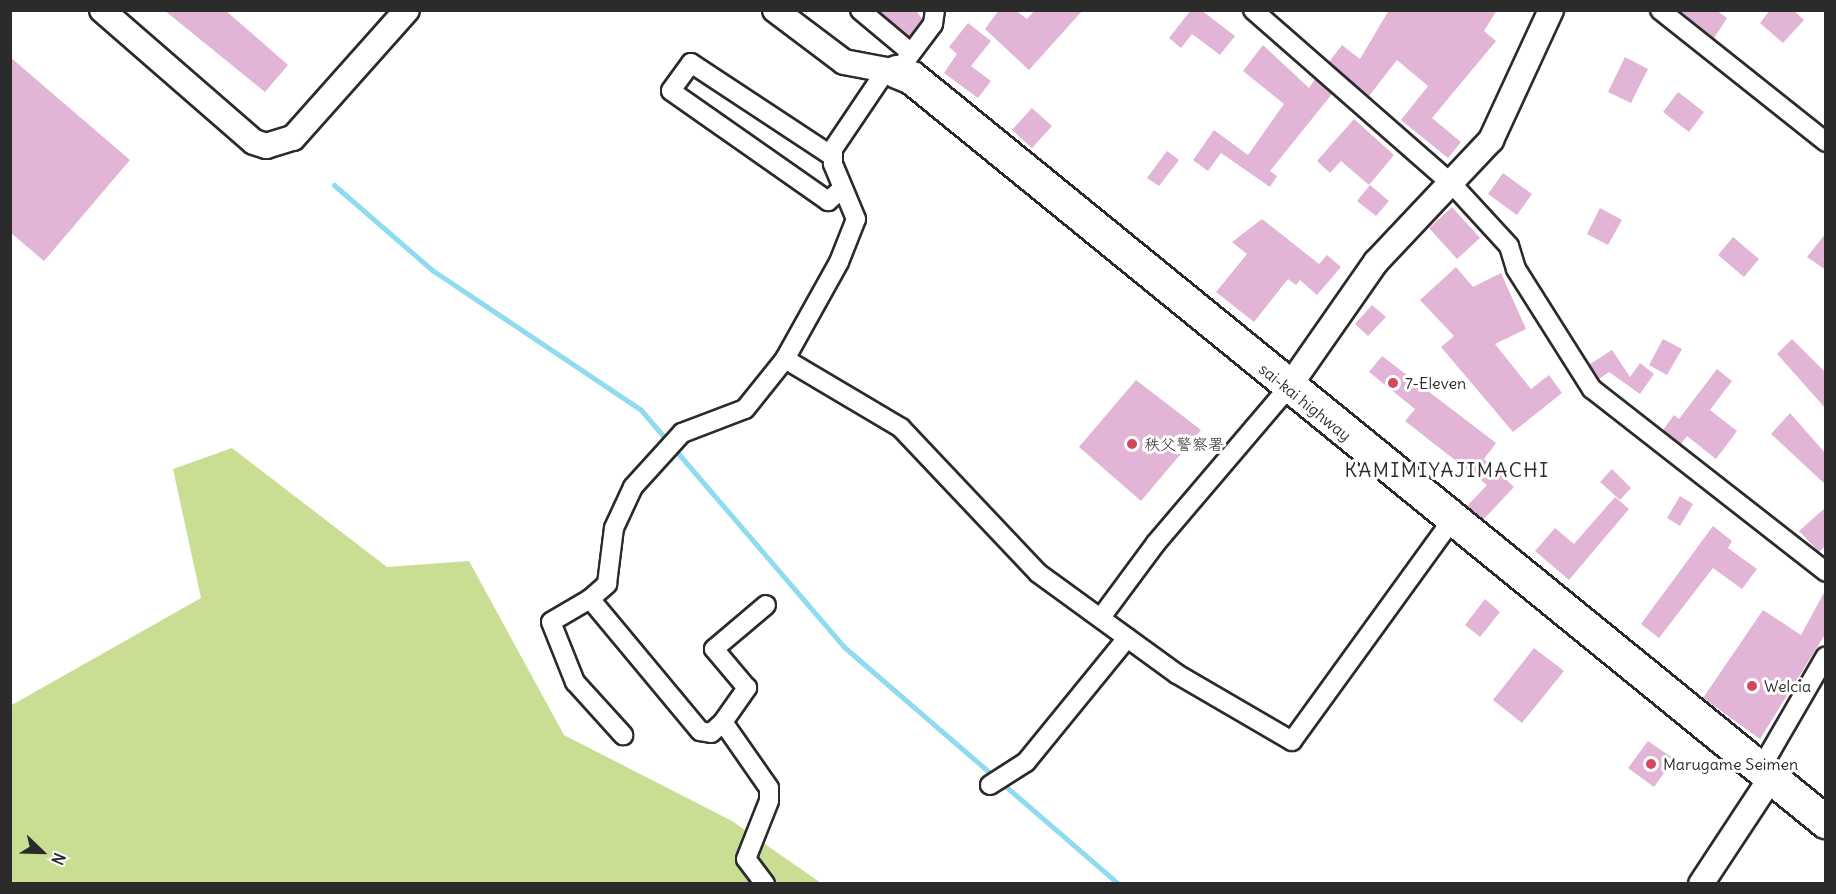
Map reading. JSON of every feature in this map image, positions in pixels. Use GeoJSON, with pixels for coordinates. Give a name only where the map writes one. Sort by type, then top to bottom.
{"type":"FeatureCollection","features":[{"type":"Feature","properties":{"kind":"highway","name":"sai-kai highway"},"geometry":{"type":"LineString","coordinates":[[897,65],[1451,521],[1826,822]]}},
{"type":"Feature","properties":{"kind":"street"},"geometry":{"type":"LineString","coordinates":[[102,10],[254,142],[266,146],[293,138],[407,10]]}},
{"type":"Feature","properties":{"kind":"street"},"geometry":{"type":"LineString","coordinates":[[775,10],[828,53],[897,65]]}},
{"type":"Feature","properties":{"kind":"street"},"geometry":{"type":"LineString","coordinates":[[860,10],[897,65]]}},
{"type":"Feature","properties":{"kind":"street"},"geometry":{"type":"LineString","coordinates":[[832,156],[897,65],[933,24],[935,10]]}},
{"type":"Feature","properties":{"kind":"street"},"geometry":{"type":"LineString","coordinates":[[1253,10],[1453,185],[1509,246],[1516,269],[1592,389],[1826,572]]}},
{"type":"Feature","properties":{"kind":"street"},"geometry":{"type":"LineString","coordinates":[[1102,616],[1156,543],[1288,388],[1376,262],[1453,185],[1491,140],[1551,10]]}},
{"type":"Feature","properties":{"kind":"street"},"geometry":{"type":"LineString","coordinates":[[1660,10],[1826,142]]}},
{"type":"Feature","properties":{"kind":"street"},"geometry":{"type":"LineString","coordinates":[[622,735],[575,682],[551,622],[590,599],[607,584],[614,528],[633,487],[682,433],[745,409],[784,358],[855,226],[832,156],[691,63],[671,91],[828,201],[842,189]]}},
{"type":"Feature","properties":{"kind":"street"},"geometry":{"type":"LineString","coordinates":[[784,358],[901,428],[1038,573],[1102,616],[1127,638],[1292,741],[1451,521]]}},
{"type":"Feature","properties":{"kind":"street"},"geometry":{"type":"LineString","coordinates":[[590,599],[700,731],[711,733],[723,722],[747,688],[714,650],[766,605]]}},
{"type":"Feature","properties":{"kind":"street"},"geometry":{"type":"LineString","coordinates":[[990,785],[1011,774],[1127,638]]}},
{"type":"Feature","properties":{"kind":"street"},"geometry":{"type":"LineString","coordinates":[[1701,884],[1766,773],[1826,656]]}},
{"type":"Feature","properties":{"kind":"street"},"geometry":{"type":"LineString","coordinates":[[723,722],[771,794],[746,859],[765,884]]}},
{"type":"Feature","properties":{"kind":"green space"},"geometry":{"type":"Polygon","coordinates":[[[232,448],[387,567],[469,561],[564,735],[732,821],[821,883],[11,883],[10,706],[201,598],[173,469],[232,448]]]}},
{"type":"Feature","properties":{"kind":"building"},"geometry":{"type":"Polygon","coordinates":[[[164,10],[225,10],[288,65],[265,92],[164,10]]]}},
{"type":"Feature","properties":{"kind":"building"},"geometry":{"type":"Polygon","coordinates":[[[878,10],[916,10],[922,19],[909,37],[878,10]]]}},
{"type":"Feature","properties":{"kind":"building"},"geometry":{"type":"Polygon","coordinates":[[[999,10],[1015,10],[1027,19],[1035,10],[1083,10],[1029,70],[985,29],[999,10]]]}},
{"type":"Feature","properties":{"kind":"building"},"geometry":{"type":"Polygon","coordinates":[[[1191,10],[1201,10],[1235,36],[1220,55],[1192,34],[1181,48],[1169,38],[1191,10]]]}},
{"type":"Feature","properties":{"kind":"building"},"geometry":{"type":"Polygon","coordinates":[[[1389,10],[1497,10],[1484,31],[1496,41],[1432,118],[1461,142],[1448,158],[1401,120],[1428,86],[1397,60],[1369,96],[1329,62],[1342,45],[1360,59],[1389,10]]]}},
{"type":"Feature","properties":{"kind":"building"},"geometry":{"type":"Polygon","coordinates":[[[1679,10],[1716,10],[1727,18],[1714,38],[1679,10]]]}},
{"type":"Feature","properties":{"kind":"building"},"geometry":{"type":"Polygon","coordinates":[[[1770,10],[1793,10],[1804,20],[1783,43],[1760,23],[1770,10]]]}},
{"type":"Feature","properties":{"kind":"building"},"geometry":{"type":"Polygon","coordinates":[[[968,23],[991,41],[971,66],[991,81],[978,98],[944,73],[957,54],[949,47],[968,23]]]}},
{"type":"Feature","properties":{"kind":"building"},"geometry":{"type":"Polygon","coordinates":[[[1263,45],[1309,88],[1315,79],[1332,94],[1270,171],[1277,176],[1270,187],[1221,153],[1208,171],[1193,160],[1214,130],[1248,155],[1284,104],[1243,71],[1263,45]]]}},
{"type":"Feature","properties":{"kind":"building"},"geometry":{"type":"Polygon","coordinates":[[[10,57],[130,160],[44,261],[10,232],[10,57]]]}},
{"type":"Feature","properties":{"kind":"building"},"geometry":{"type":"Polygon","coordinates":[[[1625,57],[1648,69],[1631,103],[1608,92],[1625,57]]]}},
{"type":"Feature","properties":{"kind":"building"},"geometry":{"type":"Polygon","coordinates":[[[1678,92],[1704,112],[1689,132],[1663,112],[1678,92]]]}},
{"type":"Feature","properties":{"kind":"building"},"geometry":{"type":"Polygon","coordinates":[[[1032,108],[1052,126],[1032,148],[1012,130],[1032,108]]]}},
{"type":"Feature","properties":{"kind":"building"},"geometry":{"type":"Polygon","coordinates":[[[1354,119],[1394,155],[1369,185],[1341,161],[1330,173],[1317,161],[1354,119]]]}},
{"type":"Feature","properties":{"kind":"building"},"geometry":{"type":"Polygon","coordinates":[[[1167,151],[1179,160],[1159,186],[1147,178],[1167,151]]]}},
{"type":"Feature","properties":{"kind":"building"},"geometry":{"type":"Polygon","coordinates":[[[1503,173],[1532,194],[1517,215],[1488,194],[1503,173]]]}},
{"type":"Feature","properties":{"kind":"building"},"geometry":{"type":"Polygon","coordinates":[[[1370,185],[1389,201],[1376,216],[1357,201],[1370,185]]]}},
{"type":"Feature","properties":{"kind":"building"},"geometry":{"type":"Polygon","coordinates":[[[1452,207],[1480,238],[1457,259],[1429,228],[1452,207]]]}},
{"type":"Feature","properties":{"kind":"building"},"geometry":{"type":"Polygon","coordinates":[[[1600,208],[1622,220],[1608,245],[1587,234],[1600,208]]]}},
{"type":"Feature","properties":{"kind":"building"},"geometry":{"type":"Polygon","coordinates":[[[1262,219],[1319,264],[1327,255],[1341,267],[1317,295],[1300,280],[1296,285],[1288,279],[1254,322],[1216,292],[1247,254],[1232,242],[1262,219]]]}},
{"type":"Feature","properties":{"kind":"building"},"geometry":{"type":"Polygon","coordinates":[[[1826,233],[1826,270],[1807,257],[1826,233]]]}},
{"type":"Feature","properties":{"kind":"building"},"geometry":{"type":"Polygon","coordinates":[[[1733,237],[1759,259],[1744,277],[1718,255],[1733,237]]]}},
{"type":"Feature","properties":{"kind":"building"},"geometry":{"type":"Polygon","coordinates":[[[1456,267],[1473,287],[1501,273],[1526,329],[1495,344],[1531,389],[1549,375],[1562,393],[1513,432],[1441,347],[1454,336],[1420,300],[1456,267]]]}},
{"type":"Feature","properties":{"kind":"building"},"geometry":{"type":"Polygon","coordinates":[[[1372,305],[1386,317],[1368,336],[1355,324],[1372,305]]]}},
{"type":"Feature","properties":{"kind":"building"},"geometry":{"type":"Polygon","coordinates":[[[1663,339],[1682,349],[1667,375],[1649,365],[1663,339]]]}},
{"type":"Feature","properties":{"kind":"building"},"geometry":{"type":"Polygon","coordinates":[[[1792,339],[1826,373],[1826,409],[1777,354],[1792,339]]]}},
{"type":"Feature","properties":{"kind":"building"},"geometry":{"type":"Polygon","coordinates":[[[1612,350],[1630,377],[1640,363],[1654,374],[1640,394],[1609,372],[1599,379],[1590,364],[1612,350]]]}},
{"type":"Feature","properties":{"kind":"building"},"geometry":{"type":"Polygon","coordinates":[[[1382,356],[1496,443],[1484,459],[1514,487],[1483,520],[1467,506],[1487,485],[1405,421],[1415,409],[1369,372],[1382,356]]]}},
{"type":"Feature","properties":{"kind":"building"},"geometry":{"type":"Polygon","coordinates":[[[1717,369],[1732,381],[1710,410],[1737,431],[1716,459],[1687,436],[1681,444],[1663,430],[1674,415],[1679,419],[1717,369]]]}},
{"type":"Feature","properties":{"kind":"building"},"geometry":{"type":"Polygon","coordinates":[[[1136,380],[1201,430],[1141,501],[1079,447],[1136,380]]]}},
{"type":"Feature","properties":{"kind":"building"},"geometry":{"type":"Polygon","coordinates":[[[1790,413],[1826,454],[1826,485],[1771,434],[1790,413]]]}},
{"type":"Feature","properties":{"kind":"building"},"geometry":{"type":"Polygon","coordinates":[[[1612,469],[1631,488],[1620,500],[1600,482],[1612,469]]]}},
{"type":"Feature","properties":{"kind":"building"},"geometry":{"type":"Polygon","coordinates":[[[1680,496],[1693,504],[1680,526],[1667,518],[1680,496]]]}},
{"type":"Feature","properties":{"kind":"building"},"geometry":{"type":"Polygon","coordinates":[[[1615,497],[1629,509],[1569,580],[1535,551],[1555,528],[1574,544],[1615,497]]]}},
{"type":"Feature","properties":{"kind":"building"},"geometry":{"type":"Polygon","coordinates":[[[1826,507],[1826,545],[1819,552],[1799,531],[1826,507]]]}},
{"type":"Feature","properties":{"kind":"building"},"geometry":{"type":"Polygon","coordinates":[[[1713,526],[1732,541],[1728,548],[1757,569],[1742,589],[1713,568],[1659,638],[1641,624],[1713,526]]]}},
{"type":"Feature","properties":{"kind":"building"},"geometry":{"type":"Polygon","coordinates":[[[1826,589],[1826,633],[1760,739],[1703,698],[1763,610],[1801,635],[1826,589]]]}},
{"type":"Feature","properties":{"kind":"building"},"geometry":{"type":"Polygon","coordinates":[[[1485,599],[1500,612],[1480,637],[1465,625],[1485,599]]]}},
{"type":"Feature","properties":{"kind":"building"},"geometry":{"type":"Polygon","coordinates":[[[1534,648],[1564,671],[1522,723],[1493,700],[1534,648]]]}},
{"type":"Feature","properties":{"kind":"building","name":"Marugame Seimen"},"geometry":{"type":"Polygon","coordinates":[[[1648,741],[1674,759],[1654,787],[1628,768],[1648,741]]]}},
{"type":"Feature","properties":{"kind":"waterway"},"geometry":{"type":"LineString","coordinates":[[334,185],[432,270],[641,410],[843,646],[1119,884]]}},
{"type":"Feature","properties":{"kind":"place","name":"7-Eleven"},"geometry":{"type":"Point","coordinates":[1393,383]}},
{"type":"Feature","properties":{"kind":"place","name":"秩父警察署"},"geometry":{"type":"Point","coordinates":[1132,444]}},
{"type":"Feature","properties":{"kind":"place","name":"Welcia"},"geometry":{"type":"Point","coordinates":[1752,686]}},
{"type":"Feature","properties":{"kind":"place","name":"Marugame Seimen"},"geometry":{"type":"Point","coordinates":[1651,764]}},
{"type":"Feature","properties":{"kind":"district","name":"KAMIMIYAJIMACHI"},"geometry":{"type":"Point","coordinates":[1447,469]}}]}
